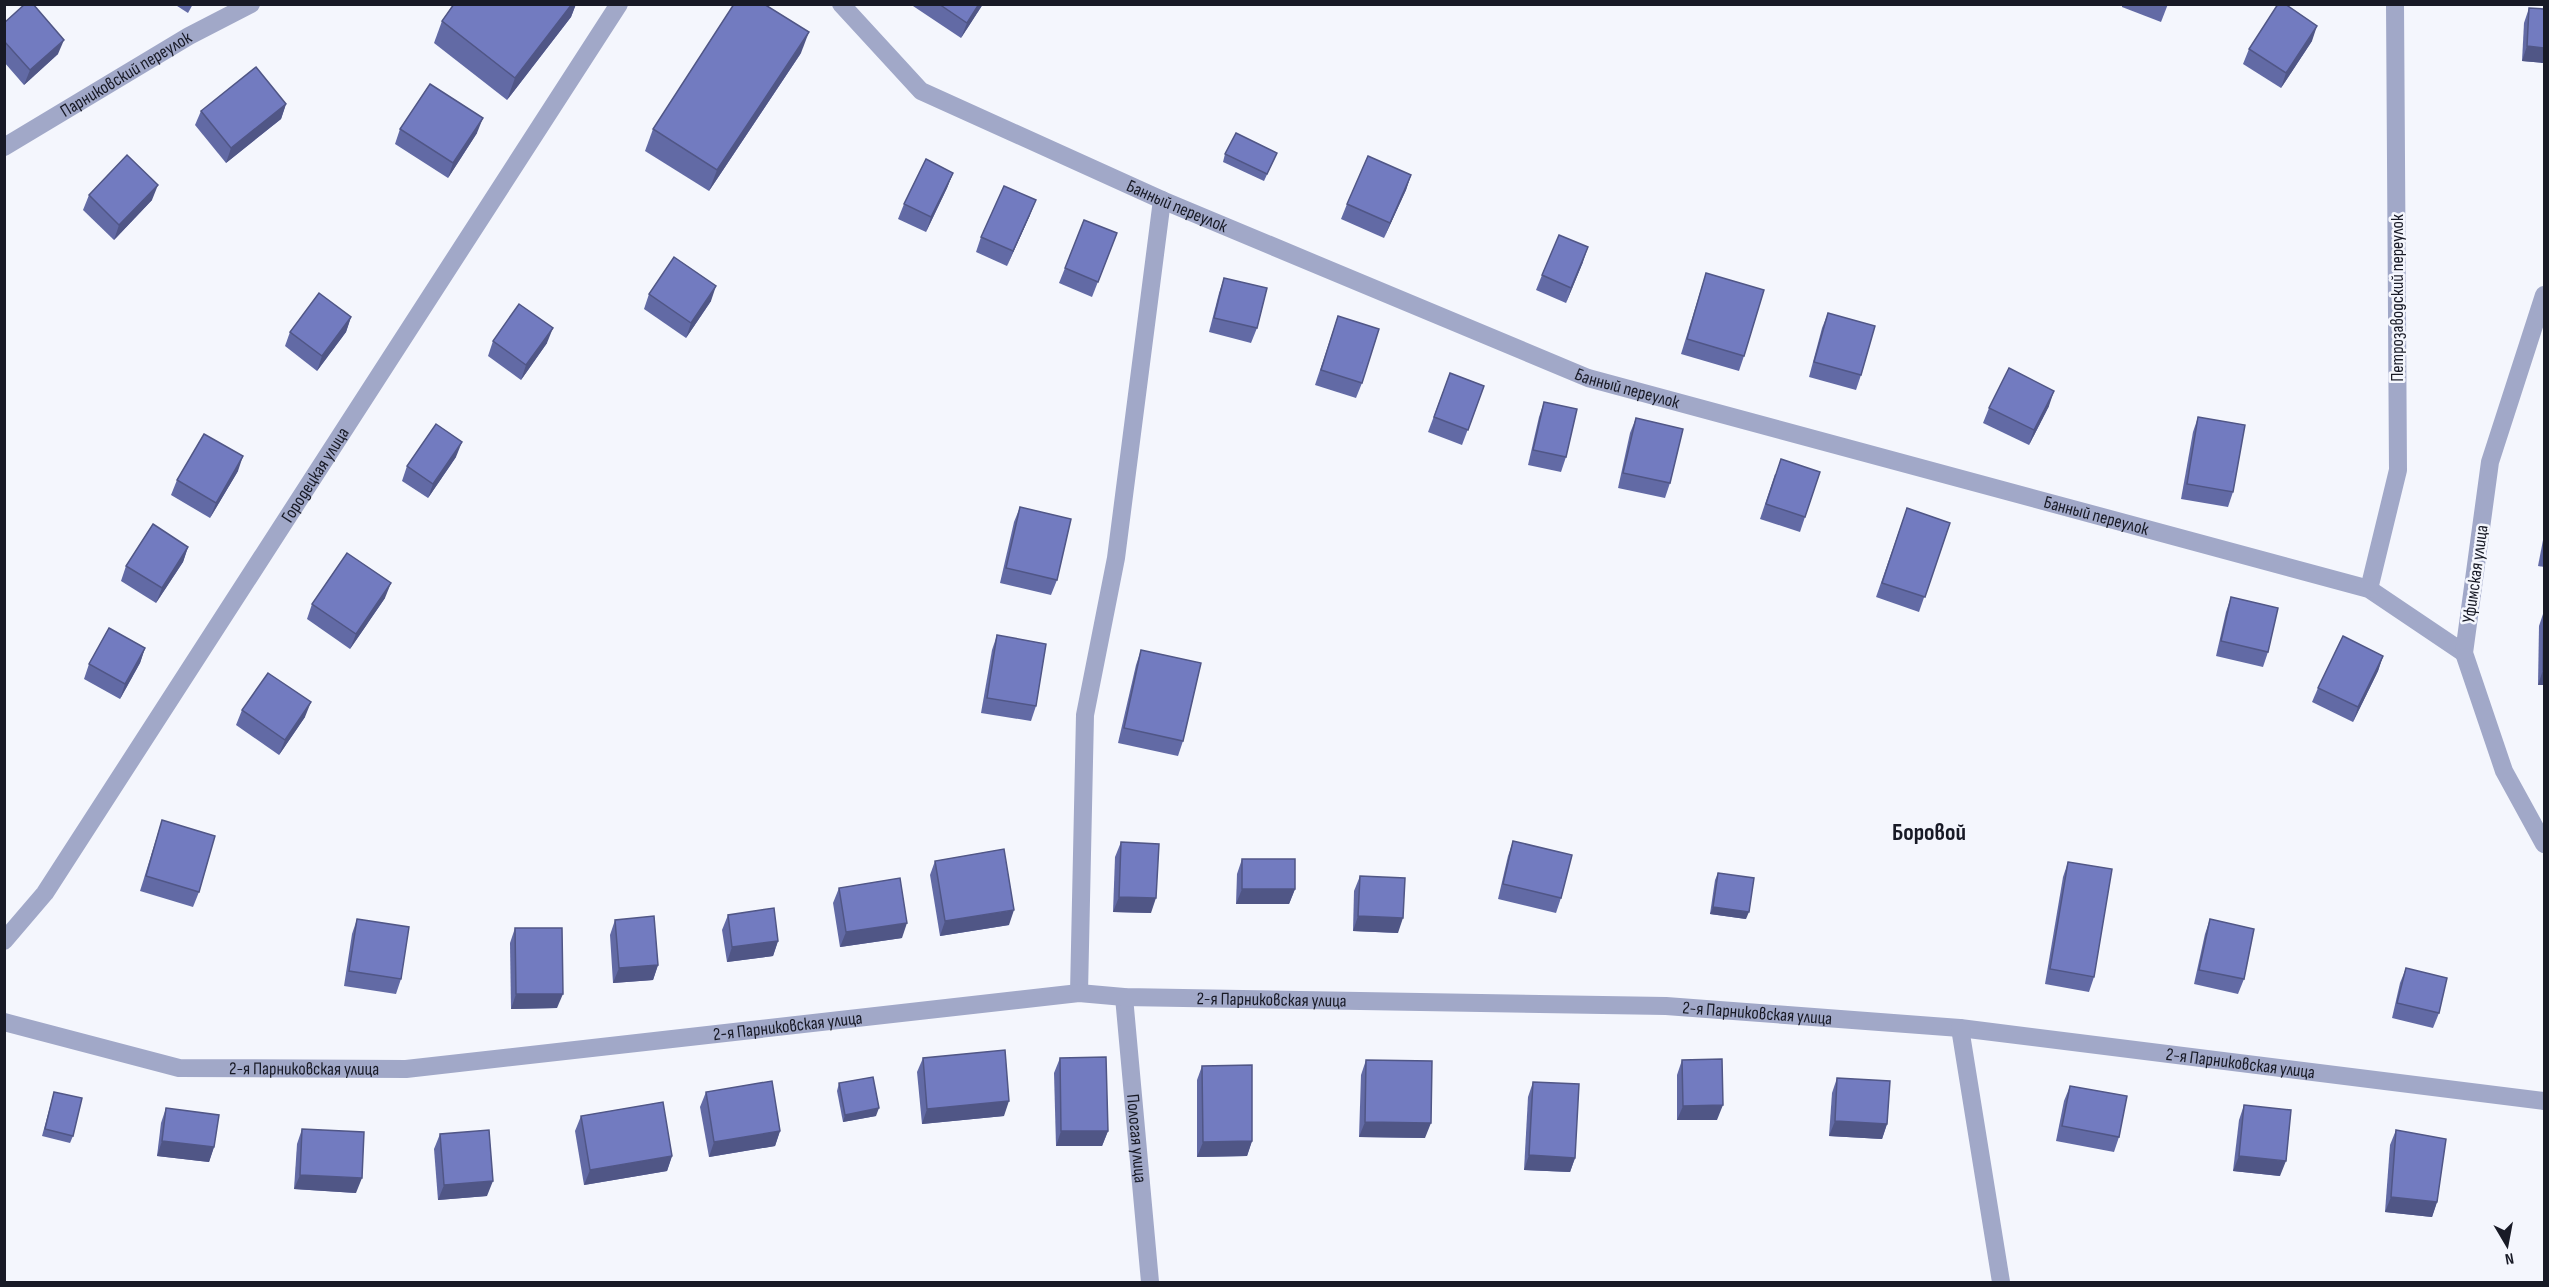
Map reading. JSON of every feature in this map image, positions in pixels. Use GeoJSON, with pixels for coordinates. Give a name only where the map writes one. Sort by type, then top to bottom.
{"type":"FeatureCollection","features":[{"type":"Feature","properties":{"kind":"street","name":"Парниковский переулок"},"geometry":{"type":"LineString","coordinates":[[4,147],[189,36],[251,4]]}},
{"type":"Feature","properties":{"kind":"street","name":"Городецкая улица"},"geometry":{"type":"LineString","coordinates":[[4,940],[45,893],[619,4]]}},
{"type":"Feature","properties":{"kind":"street","name":"Банный переулок"},"geometry":{"type":"LineString","coordinates":[[841,4],[921,91],[1162,200],[1588,378],[2369,589],[2464,653]]}},
{"type":"Feature","properties":{"kind":"street","name":"Петрозаводский переулок"},"geometry":{"type":"LineString","coordinates":[[2369,589],[2398,470],[2395,4]]}},
{"type":"Feature","properties":{"kind":"street"},"geometry":{"type":"LineString","coordinates":[[1079,993],[1085,715],[1116,558],[1162,200]]}},
{"type":"Feature","properties":{"kind":"street","name":"Уфимская улица"},"geometry":{"type":"LineString","coordinates":[[2544,295],[2490,462],[2464,653],[2504,771],[2544,844]]}},
{"type":"Feature","properties":{"kind":"street","name":"2-я Парниковская улица"},"geometry":{"type":"LineString","coordinates":[[4,1022],[179,1068],[406,1069],[1079,993],[1124,996],[1666,1006],[1960,1028],[2544,1098]]}},
{"type":"Feature","properties":{"kind":"street","name":"Пологая улица"},"geometry":{"type":"LineString","coordinates":[[1124,996],[1150,1282]]}},
{"type":"Feature","properties":{"kind":"street"},"geometry":{"type":"LineString","coordinates":[[1960,1028],[2001,1282]]}},
{"type":"Feature","properties":{"kind":"building"},"geometry":{"type":"Polygon","coordinates":[[[25,4],[33,4],[64,40],[30,70],[4,41],[4,23],[25,4]]]}},
{"type":"Feature","properties":{"kind":"building"},"geometry":{"type":"Polygon","coordinates":[[[454,4],[572,4],[515,78],[442,21],[454,4]]]}},
{"type":"Feature","properties":{"kind":"building"},"geometry":{"type":"Polygon","coordinates":[[[734,4],[764,4],[809,32],[717,170],[653,129],[734,4]]]}},
{"type":"Feature","properties":{"kind":"building"},"geometry":{"type":"Polygon","coordinates":[[[939,4],[979,4],[967,23],[939,4]]]}},
{"type":"Feature","properties":{"kind":"building"},"geometry":{"type":"Polygon","coordinates":[[[2278,4],[2285,4],[2317,26],[2286,73],[2249,49],[2278,4]]]}},
{"type":"Feature","properties":{"kind":"building"},"geometry":{"type":"Polygon","coordinates":[[[2529,8],[2544,9],[2544,48],[2527,46],[2529,8]]]}},
{"type":"Feature","properties":{"kind":"building"},"geometry":{"type":"Polygon","coordinates":[[[256,67],[286,104],[231,148],[201,111],[256,67]]]}},
{"type":"Feature","properties":{"kind":"building"},"geometry":{"type":"Polygon","coordinates":[[[430,84],[483,118],[453,163],[400,129],[430,84]]]}},
{"type":"Feature","properties":{"kind":"building"},"geometry":{"type":"Polygon","coordinates":[[[1236,133],[1277,153],[1267,174],[1225,154],[1236,133]]]}},
{"type":"Feature","properties":{"kind":"building"},"geometry":{"type":"Polygon","coordinates":[[[127,155],[158,185],[119,225],[89,195],[127,155]]]}},
{"type":"Feature","properties":{"kind":"building"},"geometry":{"type":"Polygon","coordinates":[[[1368,156],[1411,175],[1390,223],[1347,204],[1368,156]]]}},
{"type":"Feature","properties":{"kind":"building"},"geometry":{"type":"Polygon","coordinates":[[[926,159],[953,173],[931,217],[904,204],[926,159]]]}},
{"type":"Feature","properties":{"kind":"building"},"geometry":{"type":"Polygon","coordinates":[[[1004,186],[1036,200],[1013,251],[981,237],[1004,186]]]}},
{"type":"Feature","properties":{"kind":"building"},"geometry":{"type":"Polygon","coordinates":[[[1084,220],[1117,233],[1098,282],[1065,268],[1084,220]]]}},
{"type":"Feature","properties":{"kind":"building"},"geometry":{"type":"Polygon","coordinates":[[[1559,235],[1588,247],[1571,288],[1542,275],[1559,235]]]}},
{"type":"Feature","properties":{"kind":"building"},"geometry":{"type":"Polygon","coordinates":[[[674,257],[716,286],[691,323],[649,294],[674,257]]]}},
{"type":"Feature","properties":{"kind":"building"},"geometry":{"type":"Polygon","coordinates":[[[1706,273],[1764,290],[1744,356],[1687,339],[1706,273]]]}},
{"type":"Feature","properties":{"kind":"building"},"geometry":{"type":"Polygon","coordinates":[[[1224,278],[1267,288],[1257,328],[1214,318],[1224,278]]]}},
{"type":"Feature","properties":{"kind":"building"},"geometry":{"type":"Polygon","coordinates":[[[319,293],[351,317],[322,356],[290,332],[319,293]]]}},
{"type":"Feature","properties":{"kind":"building"},"geometry":{"type":"Polygon","coordinates":[[[519,304],[553,328],[526,365],[493,341],[519,304]]]}},
{"type":"Feature","properties":{"kind":"building"},"geometry":{"type":"Polygon","coordinates":[[[1828,313],[1875,326],[1861,375],[1814,362],[1828,313]]]}},
{"type":"Feature","properties":{"kind":"building"},"geometry":{"type":"Polygon","coordinates":[[[1338,316],[1379,329],[1362,383],[1321,370],[1338,316]]]}},
{"type":"Feature","properties":{"kind":"building"},"geometry":{"type":"Polygon","coordinates":[[[2009,368],[2054,391],[2034,430],[1989,408],[2009,368]]]}},
{"type":"Feature","properties":{"kind":"building"},"geometry":{"type":"Polygon","coordinates":[[[1450,373],[1484,386],[1468,430],[1434,417],[1450,373]]]}},
{"type":"Feature","properties":{"kind":"building"},"geometry":{"type":"Polygon","coordinates":[[[1544,402],[1577,409],[1566,457],[1533,450],[1544,402]]]}},
{"type":"Feature","properties":{"kind":"building"},"geometry":{"type":"Polygon","coordinates":[[[2198,417],[2245,425],[2233,492],[2187,484],[2198,417]]]}},
{"type":"Feature","properties":{"kind":"building"},"geometry":{"type":"Polygon","coordinates":[[[1636,418],[1683,429],[1670,483],[1623,473],[1636,418]]]}},
{"type":"Feature","properties":{"kind":"building"},"geometry":{"type":"Polygon","coordinates":[[[436,424],[462,442],[433,484],[407,466],[436,424]]]}},
{"type":"Feature","properties":{"kind":"building"},"geometry":{"type":"Polygon","coordinates":[[[204,434],[243,456],[216,503],[177,480],[204,434]]]}},
{"type":"Feature","properties":{"kind":"building"},"geometry":{"type":"Polygon","coordinates":[[[1781,459],[1820,472],[1805,517],[1766,504],[1781,459]]]}},
{"type":"Feature","properties":{"kind":"building"},"geometry":{"type":"Polygon","coordinates":[[[1020,507],[1071,519],[1057,580],[1006,568],[1020,507]]]}},
{"type":"Feature","properties":{"kind":"building"},"geometry":{"type":"Polygon","coordinates":[[[1907,508],[1950,523],[1925,597],[1882,583],[1907,508]]]}},
{"type":"Feature","properties":{"kind":"building"},"geometry":{"type":"Polygon","coordinates":[[[153,524],[188,547],[162,588],[126,566],[153,524]]]}},
{"type":"Feature","properties":{"kind":"building"},"geometry":{"type":"Polygon","coordinates":[[[347,553],[391,583],[356,634],[312,604],[347,553]]]}},
{"type":"Feature","properties":{"kind":"building"},"geometry":{"type":"Polygon","coordinates":[[[2231,597],[2278,608],[2268,652],[2221,641],[2231,597]]]}},
{"type":"Feature","properties":{"kind":"building"},"geometry":{"type":"Polygon","coordinates":[[[2544,611],[2544,670],[2543,670],[2544,611]]]}},
{"type":"Feature","properties":{"kind":"building"},"geometry":{"type":"Polygon","coordinates":[[[109,628],[145,648],[125,684],[89,664],[109,628]]]}},
{"type":"Feature","properties":{"kind":"building"},"geometry":{"type":"Polygon","coordinates":[[[997,635],[1046,644],[1036,706],[987,698],[997,635]]]}},
{"type":"Feature","properties":{"kind":"building"},"geometry":{"type":"Polygon","coordinates":[[[2343,636],[2383,656],[2358,707],[2318,688],[2343,636]]]}},
{"type":"Feature","properties":{"kind":"building"},"geometry":{"type":"Polygon","coordinates":[[[1141,650],[1201,663],[1183,741],[1124,728],[1141,650]]]}},
{"type":"Feature","properties":{"kind":"building"},"geometry":{"type":"Polygon","coordinates":[[[268,673],[311,702],[285,740],[242,710],[268,673]]]}},
{"type":"Feature","properties":{"kind":"building"},"geometry":{"type":"Polygon","coordinates":[[[162,820],[215,836],[199,892],[146,876],[162,820]]]}},
{"type":"Feature","properties":{"kind":"building"},"geometry":{"type":"Polygon","coordinates":[[[1513,841],[1572,855],[1561,898],[1503,884],[1513,841]]]}},
{"type":"Feature","properties":{"kind":"building"},"geometry":{"type":"Polygon","coordinates":[[[1121,842],[1159,844],[1156,898],[1119,897],[1121,842]]]}},
{"type":"Feature","properties":{"kind":"building"},"geometry":{"type":"Polygon","coordinates":[[[1004,849],[1014,910],[945,921],[935,861],[1004,849]]]}},
{"type":"Feature","properties":{"kind":"building"},"geometry":{"type":"Polygon","coordinates":[[[1242,859],[1295,859],[1295,889],[1242,889],[1242,859]]]}},
{"type":"Feature","properties":{"kind":"building"},"geometry":{"type":"Polygon","coordinates":[[[2068,862],[2112,869],[2094,977],[2050,969],[2068,862]]]}},
{"type":"Feature","properties":{"kind":"building"},"geometry":{"type":"Polygon","coordinates":[[[1718,873],[1754,878],[1749,912],[1713,907],[1718,873]]]}},
{"type":"Feature","properties":{"kind":"building"},"geometry":{"type":"Polygon","coordinates":[[[1360,876],[1405,878],[1403,918],[1358,916],[1360,876]]]}},
{"type":"Feature","properties":{"kind":"building"},"geometry":{"type":"Polygon","coordinates":[[[900,878],[907,923],[846,932],[839,888],[900,878]]]}},
{"type":"Feature","properties":{"kind":"building"},"geometry":{"type":"Polygon","coordinates":[[[774,908],[778,941],[732,947],[728,915],[774,908]]]}},
{"type":"Feature","properties":{"kind":"building"},"geometry":{"type":"Polygon","coordinates":[[[654,916],[658,965],[619,968],[615,920],[654,916]]]}},
{"type":"Feature","properties":{"kind":"building"},"geometry":{"type":"Polygon","coordinates":[[[357,919],[409,927],[401,979],[349,971],[357,919]]]}},
{"type":"Feature","properties":{"kind":"building"},"geometry":{"type":"Polygon","coordinates":[[[2210,919],[2254,929],[2244,979],[2199,970],[2210,919]]]}},
{"type":"Feature","properties":{"kind":"building"},"geometry":{"type":"Polygon","coordinates":[[[515,928],[562,928],[563,994],[516,994],[515,928]]]}},
{"type":"Feature","properties":{"kind":"building"},"geometry":{"type":"Polygon","coordinates":[[[2406,968],[2447,978],[2439,1013],[2397,1003],[2406,968]]]}},
{"type":"Feature","properties":{"kind":"building"},"geometry":{"type":"Polygon","coordinates":[[[1005,1050],[1009,1101],[927,1109],[923,1058],[1005,1050]]]}},
{"type":"Feature","properties":{"kind":"building"},"geometry":{"type":"Polygon","coordinates":[[[1106,1057],[1108,1131],[1061,1131],[1060,1058],[1106,1057]]]}},
{"type":"Feature","properties":{"kind":"building"},"geometry":{"type":"Polygon","coordinates":[[[1722,1059],[1723,1105],[1683,1106],[1682,1060],[1722,1059]]]}},
{"type":"Feature","properties":{"kind":"building"},"geometry":{"type":"Polygon","coordinates":[[[1366,1060],[1432,1061],[1431,1123],[1365,1122],[1366,1060]]]}},
{"type":"Feature","properties":{"kind":"building"},"geometry":{"type":"Polygon","coordinates":[[[1252,1065],[1252,1141],[1203,1142],[1202,1066],[1252,1065]]]}},
{"type":"Feature","properties":{"kind":"building"},"geometry":{"type":"Polygon","coordinates":[[[873,1077],[879,1108],[845,1115],[839,1083],[873,1077]]]}},
{"type":"Feature","properties":{"kind":"building"},"geometry":{"type":"Polygon","coordinates":[[[1837,1078],[1890,1081],[1887,1124],[1835,1121],[1837,1078]]]}},
{"type":"Feature","properties":{"kind":"building"},"geometry":{"type":"Polygon","coordinates":[[[772,1081],[780,1131],[714,1142],[706,1092],[772,1081]]]}},
{"type":"Feature","properties":{"kind":"building"},"geometry":{"type":"Polygon","coordinates":[[[1533,1082],[1579,1084],[1575,1158],[1529,1155],[1533,1082]]]}},
{"type":"Feature","properties":{"kind":"building"},"geometry":{"type":"Polygon","coordinates":[[[2070,1086],[2127,1096],[2119,1137],[2062,1126],[2070,1086]]]}},
{"type":"Feature","properties":{"kind":"building"},"geometry":{"type":"Polygon","coordinates":[[[54,1092],[82,1098],[73,1136],[45,1129],[54,1092]]]}},
{"type":"Feature","properties":{"kind":"building"},"geometry":{"type":"Polygon","coordinates":[[[663,1102],[672,1156],[590,1170],[581,1116],[663,1102]]]}},
{"type":"Feature","properties":{"kind":"building"},"geometry":{"type":"Polygon","coordinates":[[[2244,1105],[2291,1110],[2286,1161],[2239,1156],[2244,1105]]]}},
{"type":"Feature","properties":{"kind":"building"},"geometry":{"type":"Polygon","coordinates":[[[166,1108],[219,1115],[214,1147],[162,1141],[166,1108]]]}},
{"type":"Feature","properties":{"kind":"building"},"geometry":{"type":"Polygon","coordinates":[[[302,1129],[364,1132],[362,1178],[300,1175],[302,1129]]]}},
{"type":"Feature","properties":{"kind":"building"},"geometry":{"type":"Polygon","coordinates":[[[489,1130],[493,1181],[444,1185],[440,1134],[489,1130]]]}},
{"type":"Feature","properties":{"kind":"building"},"geometry":{"type":"Polygon","coordinates":[[[2396,1130],[2446,1139],[2437,1202],[2391,1197],[2396,1130]]]}},
{"type":"Feature","properties":{"kind":"district","name":"Боровой"},"geometry":{"type":"Point","coordinates":[1929,832]}}]}
